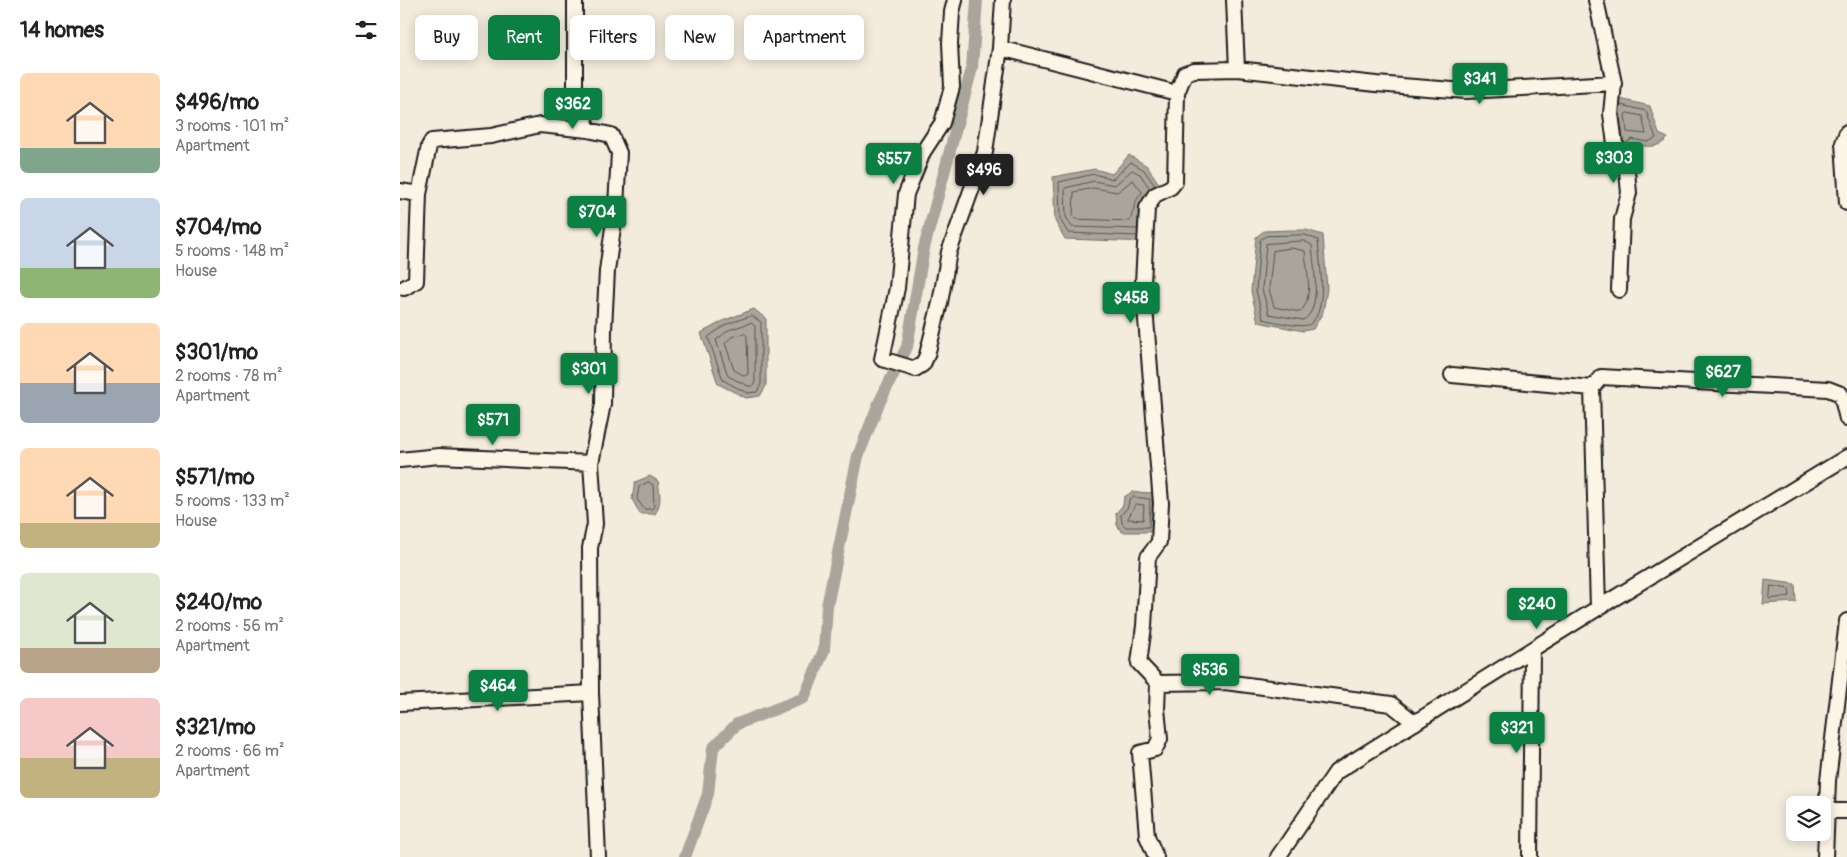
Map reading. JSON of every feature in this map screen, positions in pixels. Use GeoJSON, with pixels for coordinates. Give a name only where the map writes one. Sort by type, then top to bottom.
{"type":"FeatureCollection","features":[{"type":"Feature","properties":{"kind":"street"},"geometry":{"type":"LineString","coordinates":[[575,0],[576,88],[588,130]]}},
{"type":"Feature","properties":{"kind":"street"},"geometry":{"type":"LineString","coordinates":[[955,0],[952,12],[950,43],[952,87],[942,124],[923,152],[906,194],[897,288],[882,359],[915,369],[923,364],[927,355],[940,303],[949,252],[985,152],[1000,48],[1003,0]]}},
{"type":"Feature","properties":{"kind":"street"},"geometry":{"type":"LineString","coordinates":[[1234,0],[1237,69]]}},
{"type":"Feature","properties":{"kind":"street"},"geometry":{"type":"LineString","coordinates":[[1596,0],[1614,83],[1611,114],[1615,144],[1626,161],[1629,193],[1622,219],[1619,290]]}},
{"type":"Feature","properties":{"kind":"street"},"geometry":{"type":"LineString","coordinates":[[1000,48],[1177,93]]}},
{"type":"Feature","properties":{"kind":"street"},"geometry":{"type":"LineString","coordinates":[[1156,857],[1147,836],[1140,753],[1154,749],[1160,739],[1157,709],[1158,683],[1139,663],[1144,626],[1148,557],[1159,542],[1161,503],[1143,283],[1150,201],[1154,195],[1170,187],[1175,182],[1177,93],[1185,73],[1194,70],[1237,69],[1376,84],[1466,91],[1614,83]]}},
{"type":"Feature","properties":{"kind":"street"},"geometry":{"type":"LineString","coordinates":[[404,288],[416,281],[419,194],[428,146],[432,142],[491,136],[540,125],[588,130],[611,135],[619,153],[616,206],[607,271],[603,404],[591,463],[595,524],[590,548],[591,693],[598,857]]}},
{"type":"Feature","properties":{"kind":"street"},"geometry":{"type":"LineString","coordinates":[[1847,132],[1843,143],[1847,203]]}},
{"type":"Feature","properties":{"kind":"street"},"geometry":{"type":"LineString","coordinates":[[400,191],[419,194]]}},
{"type":"Feature","properties":{"kind":"street"},"geometry":{"type":"LineString","coordinates":[[1452,375],[1592,388]]}},
{"type":"Feature","properties":{"kind":"street"},"geometry":{"type":"LineString","coordinates":[[1598,608],[1592,388],[1601,376],[1828,390],[1841,394],[1846,408],[1847,419]]}},
{"type":"Feature","properties":{"kind":"street"},"geometry":{"type":"LineString","coordinates":[[400,460],[439,456],[482,460],[591,463]]}},
{"type":"Feature","properties":{"kind":"street"},"geometry":{"type":"LineString","coordinates":[[1278,857],[1336,772],[1598,608],[1847,457]]}},
{"type":"Feature","properties":{"kind":"street"},"geometry":{"type":"LineString","coordinates":[[1829,796],[1847,621]]}},
{"type":"Feature","properties":{"kind":"street"},"geometry":{"type":"LineString","coordinates":[[1530,857],[1532,651]]}},
{"type":"Feature","properties":{"kind":"street"},"geometry":{"type":"LineString","coordinates":[[1158,683],[1225,682],[1391,704],[1415,723]]}},
{"type":"Feature","properties":{"kind":"street"},"geometry":{"type":"LineString","coordinates":[[400,702],[591,693]]}},
{"type":"Feature","properties":{"kind":"street"},"geometry":{"type":"LineString","coordinates":[[1831,811],[1847,811]]}},
{"type":"Feature","properties":{"kind":"street"},"geometry":{"type":"LineString","coordinates":[[1825,857],[1826,841]]}},
{"type":"Feature","properties":{"kind":"water"},"geometry":{"type":"Polygon","coordinates":[[[1616,98],[1650,106],[1659,134],[1668,138],[1656,146],[1633,144],[1623,154],[1616,144],[1616,98]]]}},
{"type":"Feature","properties":{"kind":"water"},"geometry":{"type":"Polygon","coordinates":[[[1129,155],[1147,166],[1166,194],[1153,208],[1149,242],[1065,239],[1055,221],[1053,177],[1095,169],[1112,174],[1129,155]]]}},
{"type":"Feature","properties":{"kind":"water"},"geometry":{"type":"Polygon","coordinates":[[[1306,230],[1323,235],[1327,289],[1323,312],[1313,329],[1303,331],[1258,322],[1251,291],[1256,237],[1264,231],[1306,230]]]}},
{"type":"Feature","properties":{"kind":"water"},"geometry":{"type":"Polygon","coordinates":[[[754,309],[766,319],[766,386],[760,396],[746,398],[718,384],[701,333],[725,320],[754,309]]]}},
{"type":"Feature","properties":{"kind":"water"},"geometry":{"type":"Polygon","coordinates":[[[650,476],[658,481],[659,506],[655,514],[640,514],[632,499],[635,482],[650,476]]]}},
{"type":"Feature","properties":{"kind":"water"},"geometry":{"type":"Polygon","coordinates":[[[1132,492],[1155,493],[1156,532],[1122,532],[1117,525],[1116,513],[1123,505],[1124,497],[1132,492]]]}},
{"type":"Feature","properties":{"kind":"water"},"geometry":{"type":"Polygon","coordinates":[[[1765,580],[1795,584],[1796,602],[1763,604],[1765,580]]]}},
{"type":"Feature","properties":{"kind":"waterway"},"geometry":{"type":"LineString","coordinates":[[685,857],[708,794],[713,748],[737,724],[804,698],[824,650],[827,606],[858,456],[879,403],[907,347],[924,248],[972,68],[977,0]]}}]}
